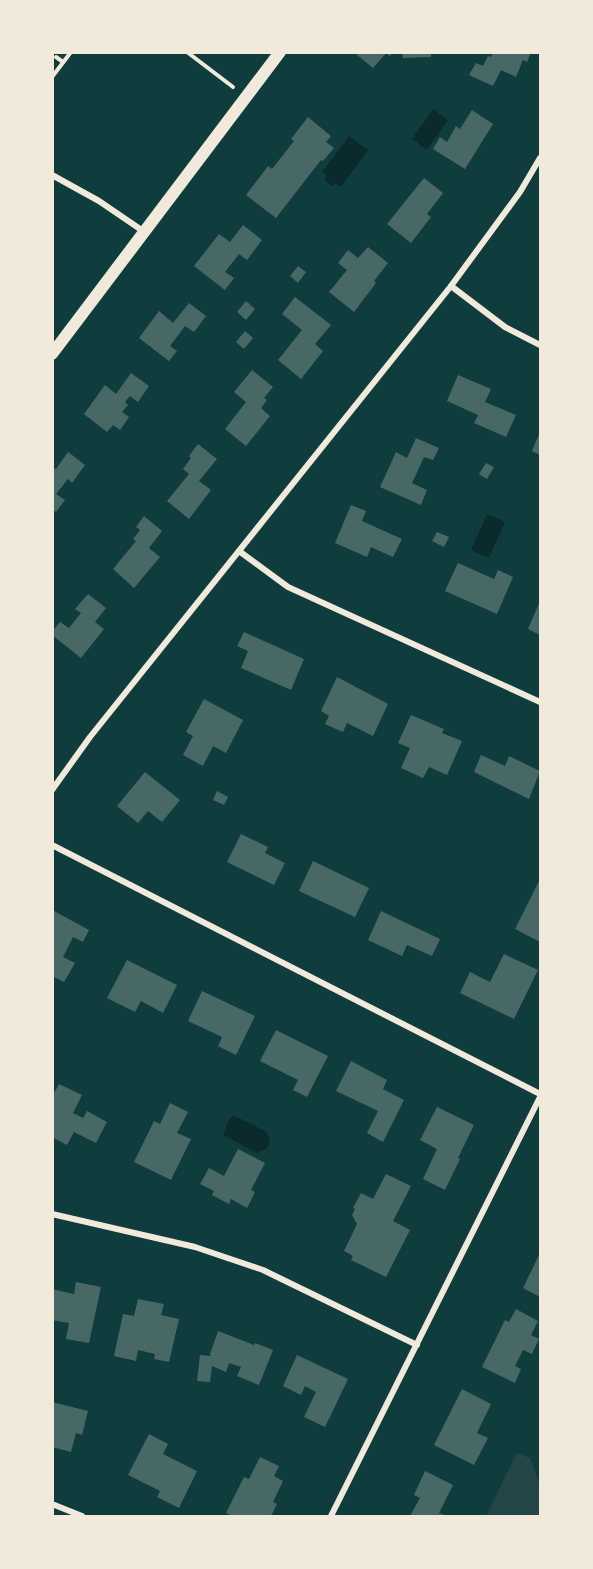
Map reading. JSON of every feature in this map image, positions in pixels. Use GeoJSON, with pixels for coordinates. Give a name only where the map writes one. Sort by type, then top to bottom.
{"type":"FeatureCollection","features":[{"type":"Feature","properties":{"kind":"main road"},"geometry":{"type":"LineString","coordinates":[[52,354],[280,52]]}},
{"type":"Feature","properties":{"kind":"street"},"geometry":{"type":"LineString","coordinates":[[52,790],[90,737],[451,286],[492,232],[540,158]]}},
{"type":"Feature","properties":{"kind":"street"},"geometry":{"type":"LineString","coordinates":[[52,176],[99,201],[143,231]]}},
{"type":"Feature","properties":{"kind":"street"},"geometry":{"type":"LineString","coordinates":[[451,286],[505,327],[540,345]]}},
{"type":"Feature","properties":{"kind":"street"},"geometry":{"type":"LineString","coordinates":[[239,551],[288,587],[540,702]]}},
{"type":"Feature","properties":{"kind":"street"},"geometry":{"type":"LineString","coordinates":[[52,844],[540,1096],[331,1516]]}},
{"type":"Feature","properties":{"kind":"street"},"geometry":{"type":"LineString","coordinates":[[52,1214],[195,1247],[264,1269],[417,1345]]}},
{"type":"Feature","properties":{"kind":"street"},"geometry":{"type":"LineString","coordinates":[[52,1504],[82,1516]]}},
{"type":"Feature","properties":{"kind":"path"},"geometry":{"type":"LineString","coordinates":[[52,77],[71,52]]}},
{"type":"Feature","properties":{"kind":"path"},"geometry":{"type":"LineString","coordinates":[[187,52],[246,97]]}},
{"type":"Feature","properties":{"kind":"path"},"geometry":{"type":"LineString","coordinates":[[56,57],[63,62]]}},
{"type":"Feature","properties":{"kind":"shaded area"},"geometry":{"type":"Polygon","coordinates":[[[433,109],[448,120],[427,150],[412,139],[433,109]]]}},
{"type":"Feature","properties":{"kind":"shaded area"},"geometry":{"type":"Polygon","coordinates":[[[349,136],[368,150],[341,187],[335,183],[332,186],[324,180],[327,176],[322,172],[349,136]]]}},
{"type":"Feature","properties":{"kind":"shaded area"},"geometry":{"type":"Polygon","coordinates":[[[487,514],[505,522],[489,558],[471,550],[487,514]]]}},
{"type":"Feature","properties":{"kind":"shaded area"},"geometry":{"type":"Polygon","coordinates":[[[233,1115],[267,1132],[270,1142],[267,1148],[257,1153],[223,1135],[233,1115]]]}},
{"type":"Feature","properties":{"kind":"shaded area"},"geometry":{"type":"Polygon","coordinates":[[[517,1453],[530,1458],[533,1466],[539,1486],[540,1516],[486,1516],[517,1453]]]}},
{"type":"Feature","properties":{"kind":"building"},"geometry":{"type":"Polygon","coordinates":[[[357,52],[393,52],[390,56],[386,53],[373,68],[356,54],[357,52]]]}},
{"type":"Feature","properties":{"kind":"building"},"geometry":{"type":"Polygon","coordinates":[[[402,52],[431,52],[431,57],[403,58],[402,52]]]}},
{"type":"Feature","properties":{"kind":"building"},"geometry":{"type":"Polygon","coordinates":[[[493,52],[531,52],[527,62],[523,60],[516,77],[501,70],[493,86],[469,75],[476,63],[483,66],[493,52]]]}},
{"type":"Feature","properties":{"kind":"building"},"geometry":{"type":"Polygon","coordinates":[[[472,110],[493,124],[465,169],[433,149],[440,137],[447,142],[456,126],[460,129],[472,110]]]}},
{"type":"Feature","properties":{"kind":"building"},"geometry":{"type":"Polygon","coordinates":[[[308,117],[331,136],[326,142],[334,148],[323,161],[321,160],[276,218],[246,195],[268,166],[272,169],[294,141],[291,139],[308,117]]]}},
{"type":"Feature","properties":{"kind":"building"},"geometry":{"type":"Polygon","coordinates":[[[424,178],[443,193],[427,214],[431,217],[411,243],[387,224],[424,178]]]}},
{"type":"Feature","properties":{"kind":"building"},"geometry":{"type":"Polygon","coordinates":[[[243,225],[262,240],[247,260],[239,254],[225,272],[234,278],[225,290],[194,266],[219,234],[230,242],[243,225]]]}},
{"type":"Feature","properties":{"kind":"building"},"geometry":{"type":"Polygon","coordinates":[[[368,247],[388,263],[354,312],[329,292],[347,270],[338,263],[348,250],[358,258],[368,247]]]}},
{"type":"Feature","properties":{"kind":"building"},"geometry":{"type":"Polygon","coordinates":[[[298,266],[306,272],[298,283],[290,276],[298,266]]]}},
{"type":"Feature","properties":{"kind":"building"},"geometry":{"type":"Polygon","coordinates":[[[295,297],[331,325],[315,344],[323,351],[301,379],[278,360],[302,330],[282,314],[295,297]]]}},
{"type":"Feature","properties":{"kind":"building"},"geometry":{"type":"Polygon","coordinates":[[[246,301],[255,309],[246,320],[237,312],[246,301]]]}},
{"type":"Feature","properties":{"kind":"building"},"geometry":{"type":"Polygon","coordinates":[[[189,303],[206,316],[194,332],[185,326],[170,346],[177,351],[169,361],[139,338],[159,311],[173,323],[189,303]]]}},
{"type":"Feature","properties":{"kind":"building"},"geometry":{"type":"Polygon","coordinates":[[[245,331],[253,338],[244,349],[236,342],[245,331]]]}},
{"type":"Feature","properties":{"kind":"building"},"geometry":{"type":"Polygon","coordinates":[[[252,370],[273,387],[264,398],[267,400],[261,408],[270,416],[246,446],[225,429],[246,402],[234,392],[252,370]]]}},
{"type":"Feature","properties":{"kind":"building"},"geometry":{"type":"Polygon","coordinates":[[[131,373],[149,386],[138,402],[130,396],[125,402],[128,405],[122,412],[129,417],[120,430],[113,425],[107,432],[84,414],[105,385],[116,394],[131,373]]]}},
{"type":"Feature","properties":{"kind":"building"},"geometry":{"type":"Polygon","coordinates":[[[458,375],[491,389],[485,402],[516,415],[506,437],[474,423],[478,415],[447,401],[458,375]]]}},
{"type":"Feature","properties":{"kind":"building"},"geometry":{"type":"Polygon","coordinates":[[[540,432],[540,455],[532,451],[540,432]]]}},
{"type":"Feature","properties":{"kind":"building"},"geometry":{"type":"Polygon","coordinates":[[[416,438],[439,448],[433,460],[424,457],[412,483],[427,490],[421,505],[380,487],[396,452],[407,458],[416,438]]]}},
{"type":"Feature","properties":{"kind":"building"},"geometry":{"type":"Polygon","coordinates":[[[198,444],[217,459],[199,481],[211,490],[189,519],[167,501],[189,474],[183,469],[198,444]]]}},
{"type":"Feature","properties":{"kind":"building"},"geometry":{"type":"Polygon","coordinates":[[[68,452],[85,465],[72,483],[68,479],[56,494],[65,500],[56,512],[52,510],[52,467],[56,469],[68,452]]]}},
{"type":"Feature","properties":{"kind":"building"},"geometry":{"type":"Polygon","coordinates":[[[486,463],[494,467],[487,479],[479,474],[486,463]]]}},
{"type":"Feature","properties":{"kind":"building"},"geometry":{"type":"Polygon","coordinates":[[[351,505],[366,511],[362,521],[402,539],[393,557],[371,547],[367,557],[335,543],[351,505]]]}},
{"type":"Feature","properties":{"kind":"building"},"geometry":{"type":"Polygon","coordinates":[[[144,516],[162,531],[149,548],[160,557],[134,588],[113,569],[136,541],[133,539],[140,530],[136,527],[144,516]]]}},
{"type":"Feature","properties":{"kind":"building"},"geometry":{"type":"Polygon","coordinates":[[[437,532],[449,537],[444,547],[432,541],[437,532]]]}},
{"type":"Feature","properties":{"kind":"building"},"geometry":{"type":"Polygon","coordinates":[[[458,563],[494,579],[498,570],[513,577],[497,614],[445,591],[458,563]]]}},
{"type":"Feature","properties":{"kind":"building"},"geometry":{"type":"Polygon","coordinates":[[[88,594],[106,608],[95,622],[104,629],[81,658],[52,635],[52,632],[60,622],[69,628],[81,613],[75,609],[88,594]]]}},
{"type":"Feature","properties":{"kind":"building"},"geometry":{"type":"Polygon","coordinates":[[[540,601],[540,635],[528,629],[540,601]]]}},
{"type":"Feature","properties":{"kind":"building"},"geometry":{"type":"Polygon","coordinates":[[[244,632],[304,659],[291,690],[241,668],[248,651],[237,646],[244,632]]]}},
{"type":"Feature","properties":{"kind":"building"},"geometry":{"type":"Polygon","coordinates":[[[337,677],[388,704],[373,736],[347,723],[343,732],[325,724],[329,716],[321,711],[337,677]]]}},
{"type":"Feature","properties":{"kind":"building"},"geometry":{"type":"Polygon","coordinates":[[[204,699],[243,720],[226,753],[213,746],[203,766],[183,755],[193,736],[186,732],[204,699]]]}},
{"type":"Feature","properties":{"kind":"building"},"geometry":{"type":"Polygon","coordinates":[[[411,715],[444,729],[442,733],[462,741],[447,775],[429,767],[423,778],[401,768],[410,748],[398,743],[411,715]]]}},
{"type":"Feature","properties":{"kind":"building"},"geometry":{"type":"Polygon","coordinates":[[[481,755],[505,766],[509,756],[540,771],[529,799],[474,772],[481,755]]]}},
{"type":"Feature","properties":{"kind":"building"},"geometry":{"type":"Polygon","coordinates":[[[145,772],[180,800],[162,822],[148,811],[138,823],[117,806],[145,772]]]}},
{"type":"Feature","properties":{"kind":"building"},"geometry":{"type":"Polygon","coordinates":[[[217,791],[228,797],[224,805],[213,800],[217,791]]]}},
{"type":"Feature","properties":{"kind":"building"},"geometry":{"type":"Polygon","coordinates":[[[241,834],[268,847],[265,853],[285,863],[274,885],[227,862],[241,834]]]}},
{"type":"Feature","properties":{"kind":"building"},"geometry":{"type":"Polygon","coordinates":[[[313,861],[369,888],[355,917],[299,891],[313,861]]]}},
{"type":"Feature","properties":{"kind":"building"},"geometry":{"type":"Polygon","coordinates":[[[540,879],[540,942],[515,929],[540,879]]]}},
{"type":"Feature","properties":{"kind":"building"},"geometry":{"type":"Polygon","coordinates":[[[54,911],[89,930],[83,942],[73,937],[63,957],[75,963],[64,982],[52,976],[54,911]]]}},
{"type":"Feature","properties":{"kind":"building"},"geometry":{"type":"Polygon","coordinates":[[[381,911],[440,939],[432,956],[407,945],[402,956],[368,940],[381,911]]]}},
{"type":"Feature","properties":{"kind":"building"},"geometry":{"type":"Polygon","coordinates":[[[504,954],[538,970],[514,1019],[460,993],[470,972],[490,982],[504,954]]]}},
{"type":"Feature","properties":{"kind":"building"},"geometry":{"type":"Polygon","coordinates":[[[127,960],[177,985],[163,1013],[141,1001],[135,1012],[107,998],[127,960]]]}},
{"type":"Feature","properties":{"kind":"building"},"geometry":{"type":"Polygon","coordinates":[[[202,991],[255,1016],[236,1055],[218,1046],[222,1037],[188,1021],[202,991]]]}},
{"type":"Feature","properties":{"kind":"building"},"geometry":{"type":"Polygon","coordinates":[[[276,1030],[328,1056],[307,1097],[293,1090],[298,1080],[260,1061],[276,1030]]]}},
{"type":"Feature","properties":{"kind":"building"},"geometry":{"type":"Polygon","coordinates":[[[351,1061],[387,1080],[383,1089],[404,1100],[383,1142],[367,1133],[378,1111],[336,1091],[351,1061]]]}},
{"type":"Feature","properties":{"kind":"building"},"geometry":{"type":"Polygon","coordinates":[[[59,1084],[82,1095],[73,1113],[83,1118],[87,1111],[107,1122],[96,1143],[74,1132],[67,1145],[52,1137],[52,1097],[59,1084]]]}},
{"type":"Feature","properties":{"kind":"building"},"geometry":{"type":"Polygon","coordinates":[[[170,1103],[188,1112],[177,1133],[191,1139],[171,1180],[134,1162],[154,1121],[160,1124],[170,1103]]]}},
{"type":"Feature","properties":{"kind":"building"},"geometry":{"type":"Polygon","coordinates":[[[437,1107],[474,1125],[445,1190],[423,1179],[437,1149],[420,1140],[437,1107]]]}},
{"type":"Feature","properties":{"kind":"building"},"geometry":{"type":"Polygon","coordinates":[[[238,1149],[265,1163],[251,1190],[255,1192],[247,1208],[231,1199],[229,1204],[212,1195],[214,1191],[200,1184],[209,1168],[224,1176],[238,1149]]]}},
{"type":"Feature","properties":{"kind":"building"},"geometry":{"type":"Polygon","coordinates":[[[386,1174],[411,1186],[393,1221],[410,1230],[386,1277],[351,1260],[353,1256],[344,1251],[357,1224],[352,1215],[361,1193],[373,1199],[386,1174]]]}},
{"type":"Feature","properties":{"kind":"building"},"geometry":{"type":"Polygon","coordinates":[[[540,1253],[540,1297],[523,1288],[540,1253]]]}},
{"type":"Feature","properties":{"kind":"building"},"geometry":{"type":"Polygon","coordinates":[[[76,1282],[101,1287],[89,1343],[66,1339],[69,1323],[52,1320],[52,1289],[74,1294],[76,1282]]]}},
{"type":"Feature","properties":{"kind":"building"},"geometry":{"type":"Polygon","coordinates":[[[138,1299],[164,1304],[161,1315],[179,1319],[169,1362],[154,1359],[155,1354],[138,1350],[136,1361],[114,1356],[123,1314],[134,1316],[138,1299]]]}},
{"type":"Feature","properties":{"kind":"building"},"geometry":{"type":"Polygon","coordinates":[[[516,1309],[538,1321],[531,1335],[539,1339],[532,1354],[523,1350],[515,1366],[521,1369],[515,1383],[482,1367],[505,1320],[509,1322],[516,1309]]]}},
{"type":"Feature","properties":{"kind":"building"},"geometry":{"type":"Polygon","coordinates":[[[218,1331],[273,1350],[259,1385],[237,1376],[241,1367],[229,1363],[226,1372],[212,1366],[210,1382],[197,1381],[200,1355],[211,1356],[218,1331]]]}},
{"type":"Feature","properties":{"kind":"building"},"geometry":{"type":"Polygon","coordinates":[[[297,1355],[348,1379],[325,1427],[304,1417],[316,1392],[305,1386],[301,1395],[283,1386],[297,1355]]]}},
{"type":"Feature","properties":{"kind":"building"},"geometry":{"type":"Polygon","coordinates":[[[462,1389],[491,1404],[477,1433],[488,1438],[474,1465],[434,1445],[462,1389]]]}},
{"type":"Feature","properties":{"kind":"building"},"geometry":{"type":"Polygon","coordinates":[[[52,1402],[88,1411],[82,1435],[76,1433],[71,1452],[52,1447],[52,1402]]]}},
{"type":"Feature","properties":{"kind":"building"},"geometry":{"type":"Polygon","coordinates":[[[149,1434],[168,1444],[163,1454],[197,1471],[179,1508],[157,1497],[160,1491],[128,1475],[149,1434]]]}},
{"type":"Feature","properties":{"kind":"building"},"geometry":{"type":"Polygon","coordinates":[[[260,1457],[279,1466],[274,1476],[283,1481],[273,1502],[277,1504],[271,1516],[233,1516],[226,1513],[244,1477],[249,1479],[260,1457]]]}},
{"type":"Feature","properties":{"kind":"building"},"geometry":{"type":"Polygon","coordinates":[[[425,1471],[453,1485],[439,1513],[447,1516],[410,1516],[420,1498],[414,1495],[425,1471]]]}}]}
